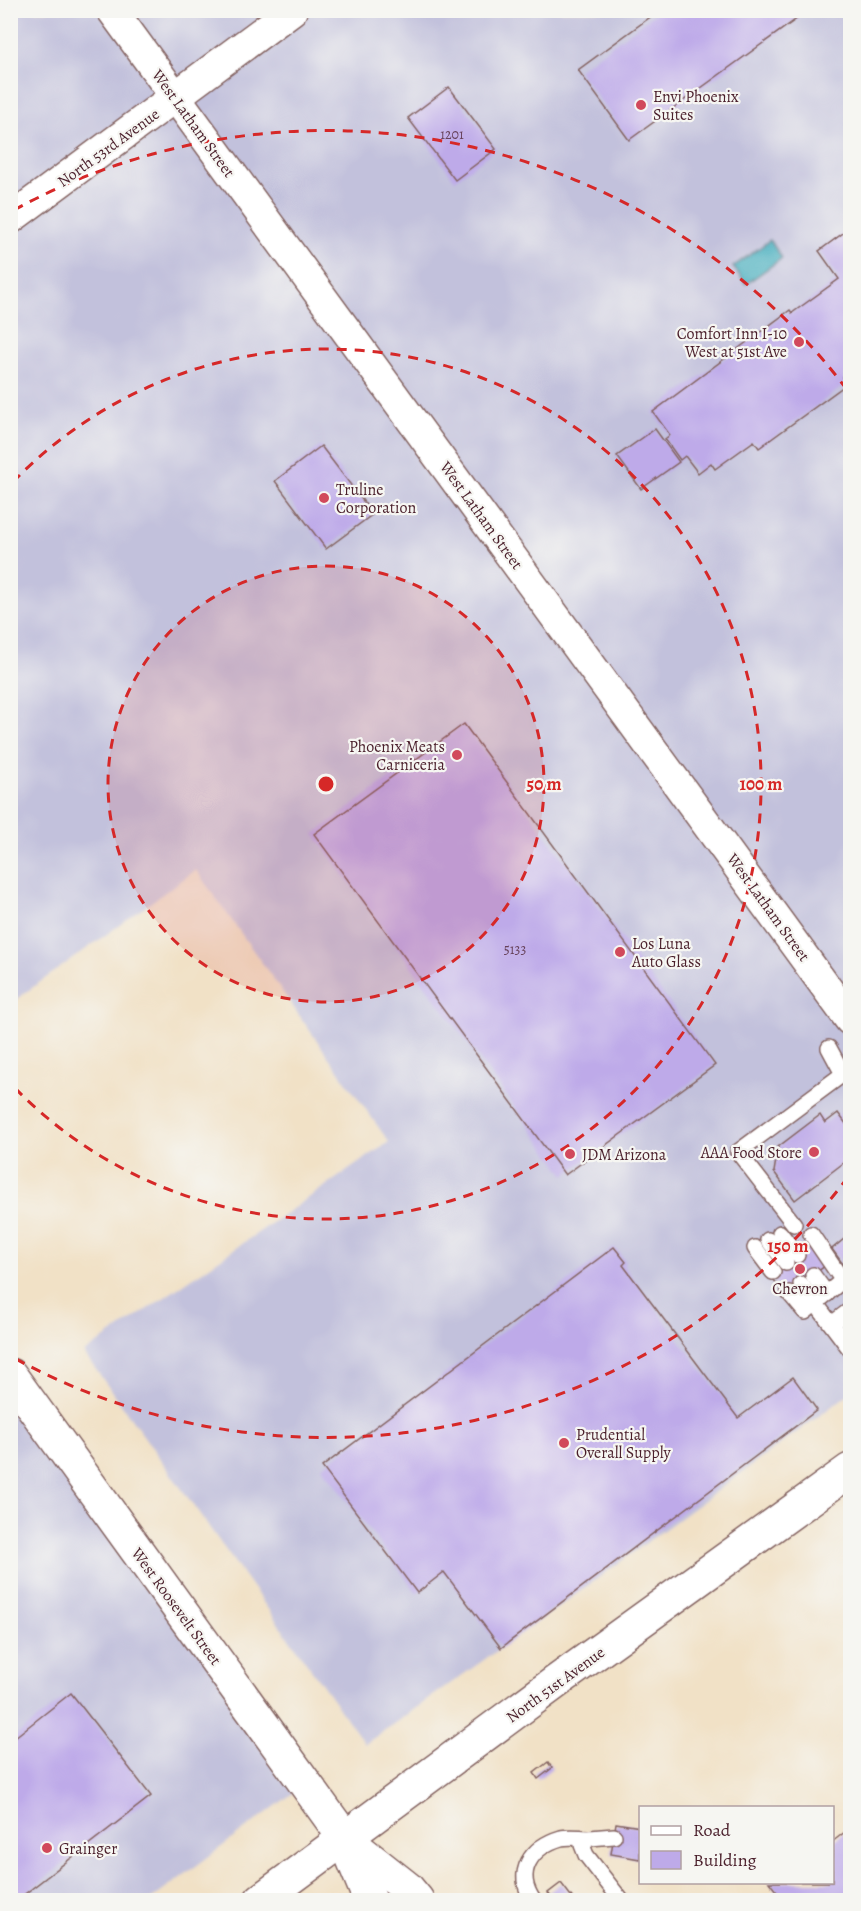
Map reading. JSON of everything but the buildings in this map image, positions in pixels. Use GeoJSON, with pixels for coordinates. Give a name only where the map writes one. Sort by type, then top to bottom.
{"type":"FeatureCollection","features":[{"type":"Feature","properties":{"kind":"street","name":"West Latham Street"},"geometry":{"type":"LineString","coordinates":[[112,10],[850,1020]]}},
{"type":"Feature","properties":{"kind":"street","name":"North 53rd Avenue"},"geometry":{"type":"LineString","coordinates":[[10,219],[292,10]]}},
{"type":"Feature","properties":{"kind":"street","name":"West Roosevelt Street"},"geometry":{"type":"LineString","coordinates":[[10,1375],[344,1838],[370,1900]]}},
{"type":"Feature","properties":{"kind":"street","name":"North 51st Avenue"},"geometry":{"type":"LineString","coordinates":[[261,1900],[850,1470]]}},
{"type":"Feature","properties":{"kind":"street","name":"West Roosevelt Street"},"geometry":{"type":"LineString","coordinates":[[344,1838],[407,1888],[417,1900]]}},
{"type":"Feature","properties":{"kind":"lane"},"geometry":{"type":"LineString","coordinates":[[794,1224],[738,1152],[843,1074],[829,1048]]}},
{"type":"Feature","properties":{"kind":"lane"},"geometry":{"type":"LineString","coordinates":[[811,1234],[847,1277],[821,1298],[805,1312],[801,1284],[821,1298],[832,1324],[850,1348]]}},
{"type":"Feature","properties":{"kind":"lane"},"geometry":{"type":"LineString","coordinates":[[774,1236],[791,1259]]}},
{"type":"Feature","properties":{"kind":"lane"},"geometry":{"type":"LineString","coordinates":[[754,1248],[773,1272]]}},
{"type":"Feature","properties":{"kind":"lane"},"geometry":{"type":"LineString","coordinates":[[832,1324],[850,1310]]}},
{"type":"Feature","properties":{"kind":"lane"},"geometry":{"type":"LineString","coordinates":[[533,1900],[524,1878],[529,1859],[542,1846],[563,1837],[614,1836]]}},
{"type":"Feature","properties":{"kind":"lane"},"geometry":{"type":"LineString","coordinates":[[590,1838],[582,1845],[586,1855],[621,1900]]}},
{"type":"Feature","properties":{"kind":"shaded area"},"geometry":{"type":"Polygon","coordinates":[[[11,11],[850,11],[850,1393],[556,1609],[365,1744],[84,1353],[389,1142],[196,870],[11,1003],[11,11]]]}},
{"type":"Feature","properties":{"kind":"shaded area"},"geometry":{"type":"Polygon","coordinates":[[[10,1375],[305,1784],[151,1900],[11,1900],[10,1375]]]}},
{"type":"Feature","properties":{"kind":"water"},"geometry":{"type":"Polygon","coordinates":[[[770,240],[782,258],[746,284],[733,267],[770,240]]]}},
{"type":"Feature","properties":{"kind":"place","name":"Envi Phoenix Suites"},"geometry":{"type":"Point","coordinates":[641,105]}},
{"type":"Feature","properties":{"kind":"place","name":"Comfort Inn I-10 West at 51st Ave"},"geometry":{"type":"Point","coordinates":[799,342]}},
{"type":"Feature","properties":{"kind":"place","name":"Truline Corporation"},"geometry":{"type":"Point","coordinates":[324,498]}},
{"type":"Feature","properties":{"kind":"place","name":"Phoenix Meats Carniceria"},"geometry":{"type":"Point","coordinates":[457,755]}},
{"type":"Feature","properties":{"kind":"place","name":"Los Luna Auto Glass"},"geometry":{"type":"Point","coordinates":[620,952]}},
{"type":"Feature","properties":{"kind":"place","name":"AAA Food Store"},"geometry":{"type":"Point","coordinates":[814,1152]}},
{"type":"Feature","properties":{"kind":"place","name":"JDM Arizona"},"geometry":{"type":"Point","coordinates":[570,1154]}},
{"type":"Feature","properties":{"kind":"place","name":"Chevron"},"geometry":{"type":"Point","coordinates":[800,1269]}},
{"type":"Feature","properties":{"kind":"place","name":"Prudential Overall Supply"},"geometry":{"type":"Point","coordinates":[564,1443]}},
{"type":"Feature","properties":{"kind":"place","name":"Grainger"},"geometry":{"type":"Point","coordinates":[47,1848]}}]}
